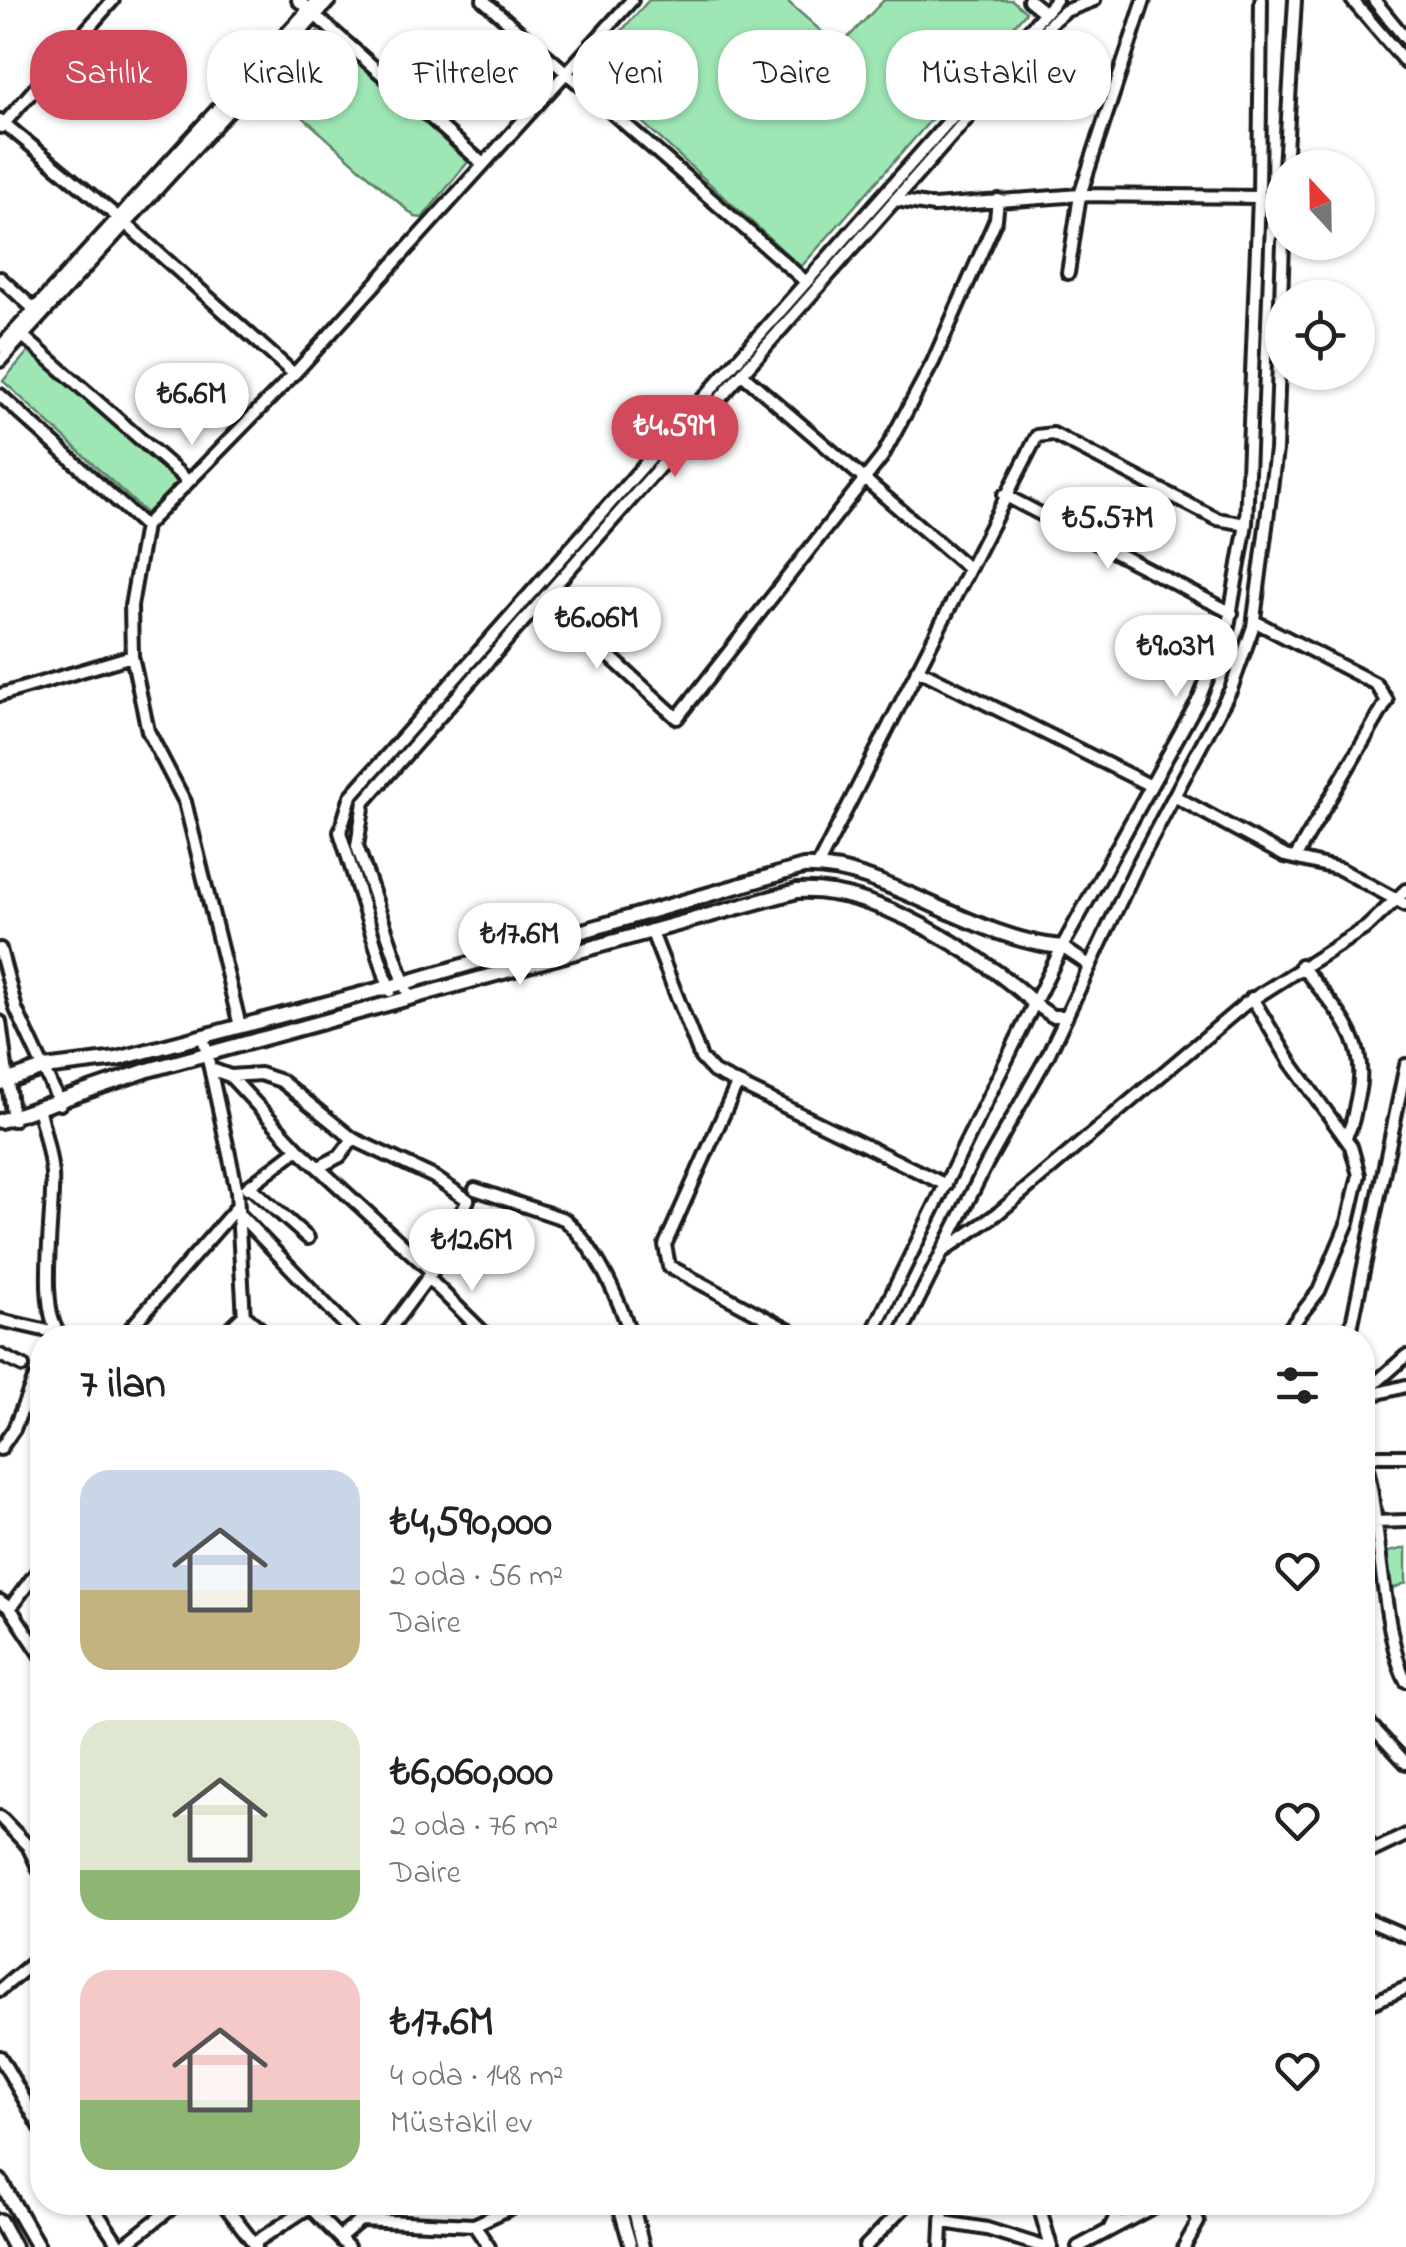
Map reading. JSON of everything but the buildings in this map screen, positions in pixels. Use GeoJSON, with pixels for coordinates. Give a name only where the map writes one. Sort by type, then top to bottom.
{"type":"FeatureCollection","features":[{"type":"Feature","properties":{"kind":"main road"},"geometry":{"type":"LineString","coordinates":[[406,990],[788,870],[817,867],[860,876],[1002,936],[1062,947]]}},
{"type":"Feature","properties":{"kind":"main road"},"geometry":{"type":"LineString","coordinates":[[4,1081],[44,1068],[118,1059],[240,1026],[390,994],[797,891],[831,891],[961,946],[992,965],[1035,1004]]}},
{"type":"Feature","properties":{"kind":"main road"},"geometry":{"type":"LineString","coordinates":[[6,1121],[126,1077],[390,994]]}},
{"type":"Feature","properties":{"kind":"main road"},"geometry":{"type":"LineString","coordinates":[[0,2181],[38,2247]]}},
{"type":"Feature","properties":{"kind":"main road"},"geometry":{"type":"LineString","coordinates":[[0,2222],[14,2247]]}},
{"type":"Feature","properties":{"kind":"street"},"geometry":{"type":"LineString","coordinates":[[113,0],[1,124],[122,221],[294,374]]}},
{"type":"Feature","properties":{"kind":"street"},"geometry":{"type":"LineString","coordinates":[[298,0],[314,8],[484,164]]}},
{"type":"Feature","properties":{"kind":"street"},"geometry":{"type":"LineString","coordinates":[[0,362],[314,8],[330,0]]}},
{"type":"Feature","properties":{"kind":"street"},"geometry":{"type":"LineString","coordinates":[[483,0],[805,281]]}},
{"type":"Feature","properties":{"kind":"street"},"geometry":{"type":"LineString","coordinates":[[240,1026],[185,802],[148,731],[132,656],[130,606],[145,526],[294,374],[632,0]]}},
{"type":"Feature","properties":{"kind":"street"},"geometry":{"type":"LineString","coordinates":[[1029,0],[1044,12]]}},
{"type":"Feature","properties":{"kind":"street"},"geometry":{"type":"LineString","coordinates":[[390,994],[340,832],[351,796],[1056,0]]}},
{"type":"Feature","properties":{"kind":"street"},"geometry":{"type":"LineString","coordinates":[[406,990],[357,846],[364,802],[1053,21],[1064,10],[1094,0]]}},
{"type":"Feature","properties":{"kind":"street"},"geometry":{"type":"LineString","coordinates":[[1068,274],[1080,195],[1144,0]]}},
{"type":"Feature","properties":{"kind":"street"},"geometry":{"type":"LineString","coordinates":[[876,1325],[1062,947],[1199,700],[1232,613],[1246,524],[1259,197],[1261,0]]}},
{"type":"Feature","properties":{"kind":"street"},"geometry":{"type":"LineString","coordinates":[[1287,150],[1295,0]]}},
{"type":"Feature","properties":{"kind":"street"},"geometry":{"type":"LineString","coordinates":[[1352,0],[1406,63]]}},
{"type":"Feature","properties":{"kind":"street"},"geometry":{"type":"LineString","coordinates":[[1374,0],[1406,39]]}},
{"type":"Feature","properties":{"kind":"street"},"geometry":{"type":"LineString","coordinates":[[896,200],[934,206],[1080,195],[1259,197]]}},
{"type":"Feature","properties":{"kind":"street"},"geometry":{"type":"LineString","coordinates":[[545,597],[677,718],[744,628],[868,479],[933,362],[996,219],[998,200]]}},
{"type":"Feature","properties":{"kind":"street"},"geometry":{"type":"LineString","coordinates":[[0,346],[122,221]]}},
{"type":"Feature","properties":{"kind":"street"},"geometry":{"type":"LineString","coordinates":[[906,1325],[1231,689],[1254,621],[1276,450],[1282,260]]}},
{"type":"Feature","properties":{"kind":"street"},"geometry":{"type":"LineString","coordinates":[[0,278],[34,309]]}},
{"type":"Feature","properties":{"kind":"street"},"geometry":{"type":"LineString","coordinates":[[24,337],[188,481]]}},
{"type":"Feature","properties":{"kind":"street"},"geometry":{"type":"LineString","coordinates":[[742,374],[968,568]]}},
{"type":"Feature","properties":{"kind":"street"},"geometry":{"type":"LineString","coordinates":[[0,395],[145,526]]}},
{"type":"Feature","properties":{"kind":"street"},"geometry":{"type":"LineString","coordinates":[[817,867],[826,842],[1034,438],[1046,433],[1217,519],[1246,524]]}},
{"type":"Feature","properties":{"kind":"street"},"geometry":{"type":"LineString","coordinates":[[1004,495],[1232,613]]}},
{"type":"Feature","properties":{"kind":"street"},"geometry":{"type":"LineString","coordinates":[[1254,621],[1376,684],[1386,700],[1295,858]]}},
{"type":"Feature","properties":{"kind":"street"},"geometry":{"type":"LineString","coordinates":[[0,694],[132,656]]}},
{"type":"Feature","properties":{"kind":"street"},"geometry":{"type":"LineString","coordinates":[[917,669],[1151,786]]}},
{"type":"Feature","properties":{"kind":"street"},"geometry":{"type":"LineString","coordinates":[[1174,796],[1295,858],[1340,869],[1402,903]]}},
{"type":"Feature","properties":{"kind":"street"},"geometry":{"type":"LineString","coordinates":[[942,1253],[996,1214],[1086,1134],[1252,998],[1402,903],[1406,890]]}},
{"type":"Feature","properties":{"kind":"street"},"geometry":{"type":"LineString","coordinates":[[651,930],[701,1058],[714,1072],[946,1186]]}},
{"type":"Feature","properties":{"kind":"street"},"geometry":{"type":"LineString","coordinates":[[1062,947],[1090,966]]}},
{"type":"Feature","properties":{"kind":"street"},"geometry":{"type":"LineString","coordinates":[[0,949],[16,1008],[60,1104]]}},
{"type":"Feature","properties":{"kind":"street"},"geometry":{"type":"LineString","coordinates":[[1301,965],[1356,1040],[1361,1054],[1362,1082],[1345,1137]]}},
{"type":"Feature","properties":{"kind":"street"},"geometry":{"type":"LineString","coordinates":[[1252,998],[1291,1063],[1345,1137],[1359,1175],[1348,1222],[1313,1302],[1293,1325]]}},
{"type":"Feature","properties":{"kind":"street"},"geometry":{"type":"LineString","coordinates":[[1035,1004],[1052,1016],[1067,1016]]}},
{"type":"Feature","properties":{"kind":"street"},"geometry":{"type":"LineString","coordinates":[[0,1022],[6,1121]]}},
{"type":"Feature","properties":{"kind":"street"},"geometry":{"type":"LineString","coordinates":[[202,1036],[237,1204],[244,1325]]}},
{"type":"Feature","properties":{"kind":"street"},"geometry":{"type":"LineString","coordinates":[[1351,1325],[1406,1065]]}},
{"type":"Feature","properties":{"kind":"street"},"geometry":{"type":"LineString","coordinates":[[211,1069],[230,1076],[260,1074],[281,1081],[353,1139],[434,1178],[468,1200],[430,1275],[393,1325]]}},
{"type":"Feature","properties":{"kind":"street"},"geometry":{"type":"LineString","coordinates":[[230,1076],[298,1150],[477,1325]]}},
{"type":"Feature","properties":{"kind":"street"},"geometry":{"type":"LineString","coordinates":[[738,1084],[665,1245],[664,1256],[669,1266],[780,1325]]}},
{"type":"Feature","properties":{"kind":"street"},"geometry":{"type":"LineString","coordinates":[[38,1111],[52,1176],[50,1306],[57,1325]]}},
{"type":"Feature","properties":{"kind":"street"},"geometry":{"type":"LineString","coordinates":[[319,1168],[340,1156],[353,1139]]}},
{"type":"Feature","properties":{"kind":"street"},"geometry":{"type":"LineString","coordinates":[[133,1325],[249,1186],[298,1150]]}},
{"type":"Feature","properties":{"kind":"street"},"geometry":{"type":"LineString","coordinates":[[249,1186],[308,1238]]}},
{"type":"Feature","properties":{"kind":"street"},"geometry":{"type":"LineString","coordinates":[[475,1189],[564,1219],[604,1272],[625,1325]]}},
{"type":"Feature","properties":{"kind":"street"},"geometry":{"type":"LineString","coordinates":[[237,1204],[346,1325]]}},
{"type":"Feature","properties":{"kind":"street"},"geometry":{"type":"LineString","coordinates":[[234,1325],[244,1315]]}},
{"type":"Feature","properties":{"kind":"street"},"geometry":{"type":"LineString","coordinates":[[244,1315],[256,1325]]}},
{"type":"Feature","properties":{"kind":"street"},"geometry":{"type":"LineString","coordinates":[[0,1320],[30,1328]]}},
{"type":"Feature","properties":{"kind":"street"},"geometry":{"type":"LineString","coordinates":[[0,1356],[24,1366]]}},
{"type":"Feature","properties":{"kind":"street"},"geometry":{"type":"LineString","coordinates":[[1375,1384],[1406,1356]]}},
{"type":"Feature","properties":{"kind":"street"},"geometry":{"type":"LineString","coordinates":[[1375,1393],[1406,1386]]}},
{"type":"Feature","properties":{"kind":"street"},"geometry":{"type":"LineString","coordinates":[[0,1448],[14,1430],[30,1390]]}},
{"type":"Feature","properties":{"kind":"street"},"geometry":{"type":"LineString","coordinates":[[1375,1456],[1406,1456]]}},
{"type":"Feature","properties":{"kind":"street"},"geometry":{"type":"LineString","coordinates":[[1375,1522],[1406,1521]]}},
{"type":"Feature","properties":{"kind":"street"},"geometry":{"type":"LineString","coordinates":[[1375,1529],[1394,1660],[1406,1681]]}},
{"type":"Feature","properties":{"kind":"street"},"geometry":{"type":"LineString","coordinates":[[30,1578],[5,1605],[30,1639]]}},
{"type":"Feature","properties":{"kind":"street"},"geometry":{"type":"LineString","coordinates":[[1375,1730],[1406,1763]]}},
{"type":"Feature","properties":{"kind":"street"},"geometry":{"type":"LineString","coordinates":[[0,1817],[30,1850]]}},
{"type":"Feature","properties":{"kind":"street"},"geometry":{"type":"LineString","coordinates":[[1375,1848],[1406,1835]]}},
{"type":"Feature","properties":{"kind":"street"},"geometry":{"type":"LineString","coordinates":[[1375,1923],[1406,1936]]}},
{"type":"Feature","properties":{"kind":"street"},"geometry":{"type":"LineString","coordinates":[[0,1990],[30,1965]]}},
{"type":"Feature","properties":{"kind":"street"},"geometry":{"type":"LineString","coordinates":[[1375,2002],[1406,1988]]}},
{"type":"Feature","properties":{"kind":"street"},"geometry":{"type":"LineString","coordinates":[[0,2056],[30,2109]]}},
{"type":"Feature","properties":{"kind":"street"},"geometry":{"type":"LineString","coordinates":[[99,2215],[121,2247],[162,2215]]}},
{"type":"Feature","properties":{"kind":"street"},"geometry":{"type":"LineString","coordinates":[[232,2215],[255,2245],[297,2215]]}},
{"type":"Feature","properties":{"kind":"street"},"geometry":{"type":"LineString","coordinates":[[320,2215],[344,2242],[367,2215]]}},
{"type":"Feature","properties":{"kind":"street"},"geometry":{"type":"LineString","coordinates":[[361,2220],[474,2225],[495,2215]]}},
{"type":"Feature","properties":{"kind":"street"},"geometry":{"type":"LineString","coordinates":[[622,2215],[631,2247]]}},
{"type":"Feature","properties":{"kind":"street"},"geometry":{"type":"LineString","coordinates":[[635,2215],[643,2247]]}},
{"type":"Feature","properties":{"kind":"street"},"geometry":{"type":"LineString","coordinates":[[865,2247],[896,2215]]}},
{"type":"Feature","properties":{"kind":"street"},"geometry":{"type":"LineString","coordinates":[[941,2247],[944,2215]]}},
{"type":"Feature","properties":{"kind":"street"},"geometry":{"type":"LineString","coordinates":[[944,2222],[987,2229],[1047,2247],[1041,2215]]}},
{"type":"Feature","properties":{"kind":"street"},"geometry":{"type":"LineString","coordinates":[[1108,2230],[1116,2215]]}},
{"type":"Feature","properties":{"kind":"street"},"geometry":{"type":"LineString","coordinates":[[1078,2247],[1137,2215]]}},
{"type":"Feature","properties":{"kind":"street"},"geometry":{"type":"LineString","coordinates":[[1184,2247],[1198,2222],[1195,2215]]}},
{"type":"Feature","properties":{"kind":"street"},"geometry":{"type":"LineString","coordinates":[[474,2225],[489,2247]]}},
{"type":"Feature","properties":{"kind":"green space"},"geometry":{"type":"Polygon","coordinates":[[[649,0],[786,0],[820,30],[718,30],[718,120],[866,120],[866,30],[855,30],[884,0],[1012,0],[1026,12],[1010,30],[886,30],[886,120],[931,120],[801,267],[640,120],[698,120],[698,30],[622,30],[649,0]]]}},
{"type":"Feature","properties":{"kind":"green space"},"geometry":{"type":"Polygon","coordinates":[[[358,62],[378,80],[378,120],[422,120],[468,162],[422,218],[415,217],[306,120],[358,120],[358,62]]]}},
{"type":"Feature","properties":{"kind":"green space"},"geometry":{"type":"Polygon","coordinates":[[[31,348],[178,483],[147,514],[3,381],[31,348]]]}},
{"type":"Feature","properties":{"kind":"green space"},"geometry":{"type":"Polygon","coordinates":[[[1406,1548],[1406,1583],[1389,1590],[1384,1553],[1406,1548]]]}}]}
